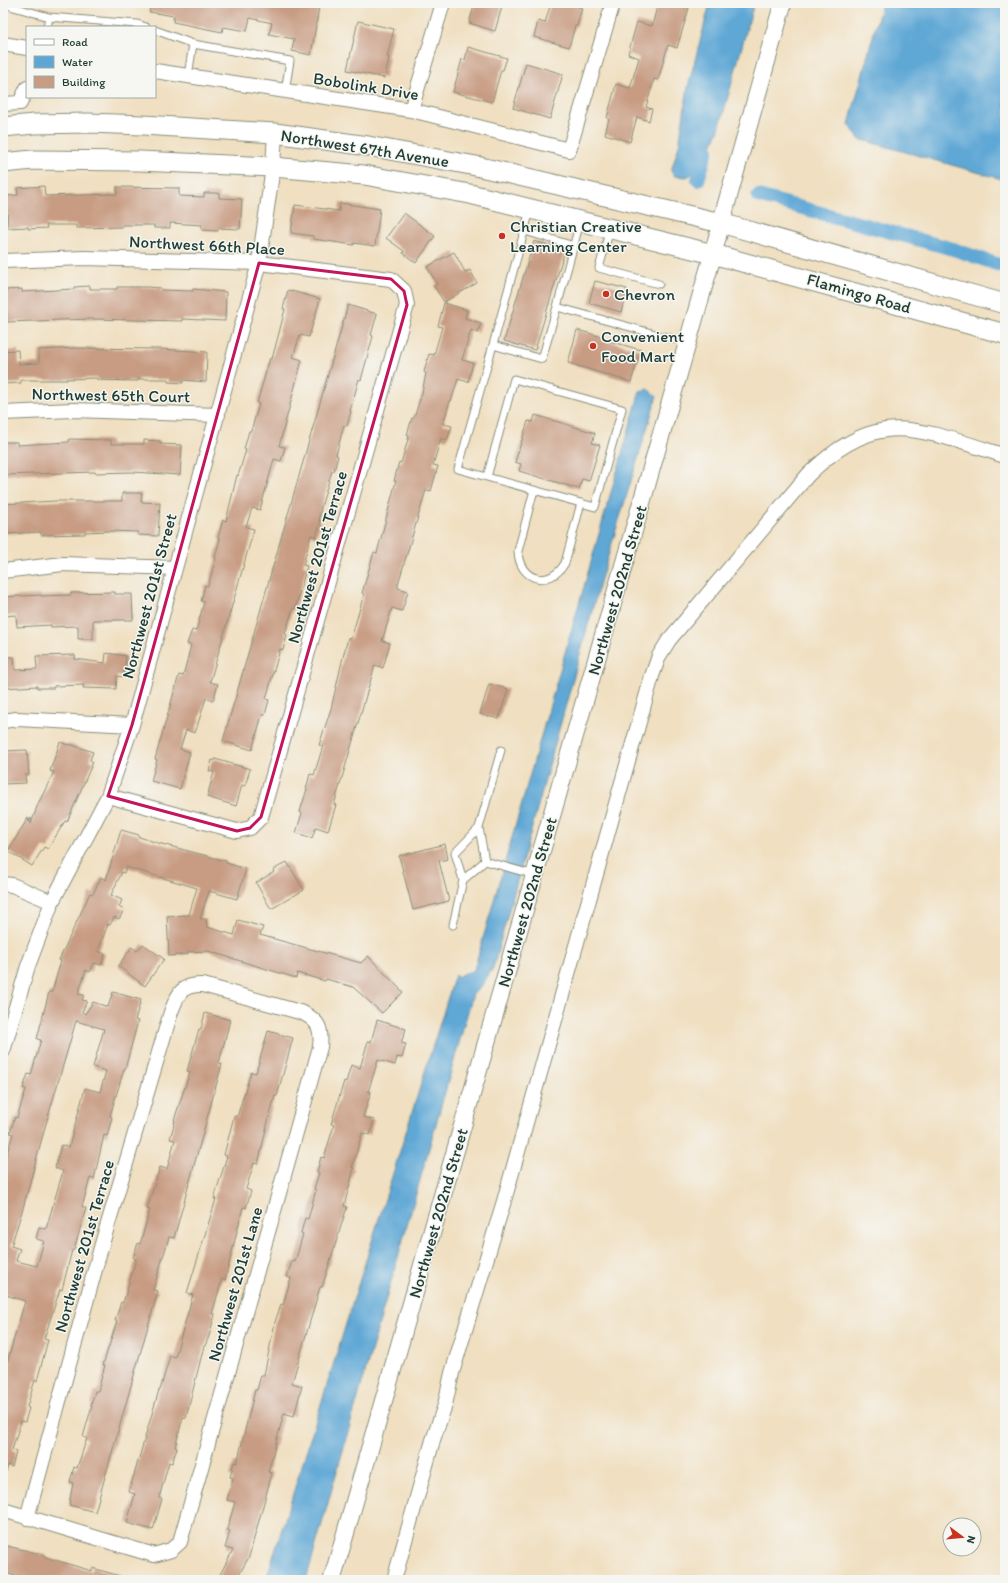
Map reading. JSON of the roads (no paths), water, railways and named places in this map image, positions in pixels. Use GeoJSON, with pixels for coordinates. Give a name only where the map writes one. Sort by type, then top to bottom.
{"type":"FeatureCollection","features":[{"type":"Feature","properties":{"kind":"main road","name":"Northwest 67th Avenue"},"geometry":{"type":"LineString","coordinates":[[3,127],[34,124],[88,123],[275,133],[368,146],[476,166],[721,223]]}},
{"type":"Feature","properties":{"kind":"main road","name":"Northwest 67th Avenue"},"geometry":{"type":"LineString","coordinates":[[3,163],[32,160],[139,161],[272,167],[364,175],[470,194],[713,254]]}},
{"type":"Feature","properties":{"kind":"main road","name":"Flamingo Road"},"geometry":{"type":"LineString","coordinates":[[721,223],[1005,304]]}},
{"type":"Feature","properties":{"kind":"main road","name":"Flamingo Road"},"geometry":{"type":"LineString","coordinates":[[713,254],[1005,334]]}},
{"type":"Feature","properties":{"kind":"street"},"geometry":{"type":"LineString","coordinates":[[411,110],[443,3]]}},
{"type":"Feature","properties":{"kind":"street","name":"Bobolink Drive"},"geometry":{"type":"LineString","coordinates":[[156,71],[411,110],[569,150],[613,3]]}},
{"type":"Feature","properties":{"kind":"street","name":"Northwest 202nd Street"},"geometry":{"type":"LineString","coordinates":[[332,1580],[528,873],[688,343],[783,3]]}},
{"type":"Feature","properties":{"kind":"street"},"geometry":{"type":"LineString","coordinates":[[3,44],[26,48]]}},
{"type":"Feature","properties":{"kind":"street"},"geometry":{"type":"LineString","coordinates":[[3,104],[20,103],[26,90]]}},
{"type":"Feature","properties":{"kind":"street","name":"Northwest 201st Street"},"geometry":{"type":"LineString","coordinates":[[4,1043],[28,966],[52,902],[108,796],[132,724],[259,263],[275,133]]}},
{"type":"Feature","properties":{"kind":"street","name":"Northwest 66th Place"},"geometry":{"type":"LineString","coordinates":[[3,261],[86,258],[259,263],[391,278],[404,291]]}},
{"type":"Feature","properties":{"kind":"street","name":"Northwest 201st Terrace"},"geometry":{"type":"LineString","coordinates":[[108,796],[237,832],[250,828],[261,817],[407,305],[404,291]]}},
{"type":"Feature","properties":{"kind":"street","name":"Northwest 65th Court"},"geometry":{"type":"LineString","coordinates":[[3,413],[73,410],[218,415]]}},
{"type":"Feature","properties":{"kind":"street"},"geometry":{"type":"LineString","coordinates":[[394,1580],[433,1440],[445,1405],[452,1373],[504,1201],[652,676],[659,656],[682,624],[808,475],[822,461],[852,441],[886,430],[905,430],[957,441],[1005,456]]}},
{"type":"Feature","properties":{"kind":"street"},"geometry":{"type":"LineString","coordinates":[[3,571],[63,564],[175,568]]}},
{"type":"Feature","properties":{"kind":"street"},"geometry":{"type":"LineString","coordinates":[[3,721],[17,719],[132,724]]}},
{"type":"Feature","properties":{"kind":"street"},"geometry":{"type":"LineString","coordinates":[[3,884],[12,885],[52,902]]}},
{"type":"Feature","properties":{"kind":"street","name":"Northwest 201st Lane"},"geometry":{"type":"LineString","coordinates":[[27,1518],[154,1555],[171,1550],[180,1542],[320,1047],[321,1035],[318,1025],[312,1018],[303,1013],[203,985],[194,984],[184,988]]}},
{"type":"Feature","properties":{"kind":"street","name":"Northwest 201st Terrace"},"geometry":{"type":"LineString","coordinates":[[27,1518],[107,1229],[172,1012],[178,995],[184,988]]}},
{"type":"Feature","properties":{"kind":"street"},"geometry":{"type":"LineString","coordinates":[[3,1510],[27,1518]]}},
{"type":"Feature","properties":{"kind":"lane"},"geometry":{"type":"LineString","coordinates":[[3,4],[49,17],[137,24],[143,26]]}},
{"type":"Feature","properties":{"kind":"lane"},"geometry":{"type":"LineString","coordinates":[[47,26],[49,17]]}},
{"type":"Feature","properties":{"kind":"lane"},"geometry":{"type":"LineString","coordinates":[[156,30],[193,44],[290,61],[285,91]]}},
{"type":"Feature","properties":{"kind":"lane"},"geometry":{"type":"LineString","coordinates":[[188,76],[193,44]]}},
{"type":"Feature","properties":{"kind":"lane"},"geometry":{"type":"LineString","coordinates":[[487,477],[514,379],[622,409],[595,507],[458,469],[531,209]]}},
{"type":"Feature","properties":{"kind":"lane"},"geometry":{"type":"LineString","coordinates":[[493,346],[542,359],[581,221]]}},
{"type":"Feature","properties":{"kind":"lane"},"geometry":{"type":"LineString","coordinates":[[610,228],[599,268],[659,284]]}},
{"type":"Feature","properties":{"kind":"lane"},"geometry":{"type":"LineString","coordinates":[[525,231],[574,246]]}},
{"type":"Feature","properties":{"kind":"lane"},"geometry":{"type":"LineString","coordinates":[[557,307],[688,343]]}},
{"type":"Feature","properties":{"kind":"lane"},"geometry":{"type":"LineString","coordinates":[[534,490],[518,551],[518,559],[521,566],[526,573],[532,577],[540,579],[548,578],[561,570],[565,563],[581,503]]}},
{"type":"Feature","properties":{"kind":"lane"},"geometry":{"type":"LineString","coordinates":[[485,861],[479,828],[501,750]]}},
{"type":"Feature","properties":{"kind":"lane"},"geometry":{"type":"LineString","coordinates":[[452,925],[463,880],[455,853],[479,828]]}},
{"type":"Feature","properties":{"kind":"lane"},"geometry":{"type":"LineString","coordinates":[[485,861],[528,873]]}},
{"type":"Feature","properties":{"kind":"lane"},"geometry":{"type":"LineString","coordinates":[[463,880],[485,861]]}},
{"type":"Feature","properties":{"kind":"water"},"geometry":{"type":"Polygon","coordinates":[[[710,3],[754,3],[719,129],[703,167],[687,177],[674,176],[671,171],[679,145],[688,87],[710,3]]]}},
{"type":"Feature","properties":{"kind":"water"},"geometry":{"type":"Polygon","coordinates":[[[882,3],[1005,3],[1005,180],[859,139],[849,124],[882,3]]]}},
{"type":"Feature","properties":{"kind":"water"},"geometry":{"type":"Polygon","coordinates":[[[647,389],[657,396],[598,589],[493,968],[480,988],[473,994],[306,1580],[266,1580],[455,975],[460,977],[460,975],[474,970],[640,391],[647,389]]]}},
{"type":"Feature","properties":{"kind":"waterway"},"geometry":{"type":"LineString","coordinates":[[698,180],[707,150]]}},
{"type":"Feature","properties":{"kind":"waterway"},"geometry":{"type":"LineString","coordinates":[[758,196],[953,249],[1005,267]]}},
{"type":"Feature","properties":{"kind":"place","name":"Christian Creative Learning Center"},"geometry":{"type":"Point","coordinates":[502,236]}},
{"type":"Feature","properties":{"kind":"place","name":"Chevron"},"geometry":{"type":"Point","coordinates":[606,294]}},
{"type":"Feature","properties":{"kind":"place","name":"Convenient Food Mart"},"geometry":{"type":"Point","coordinates":[593,346]}}]}
